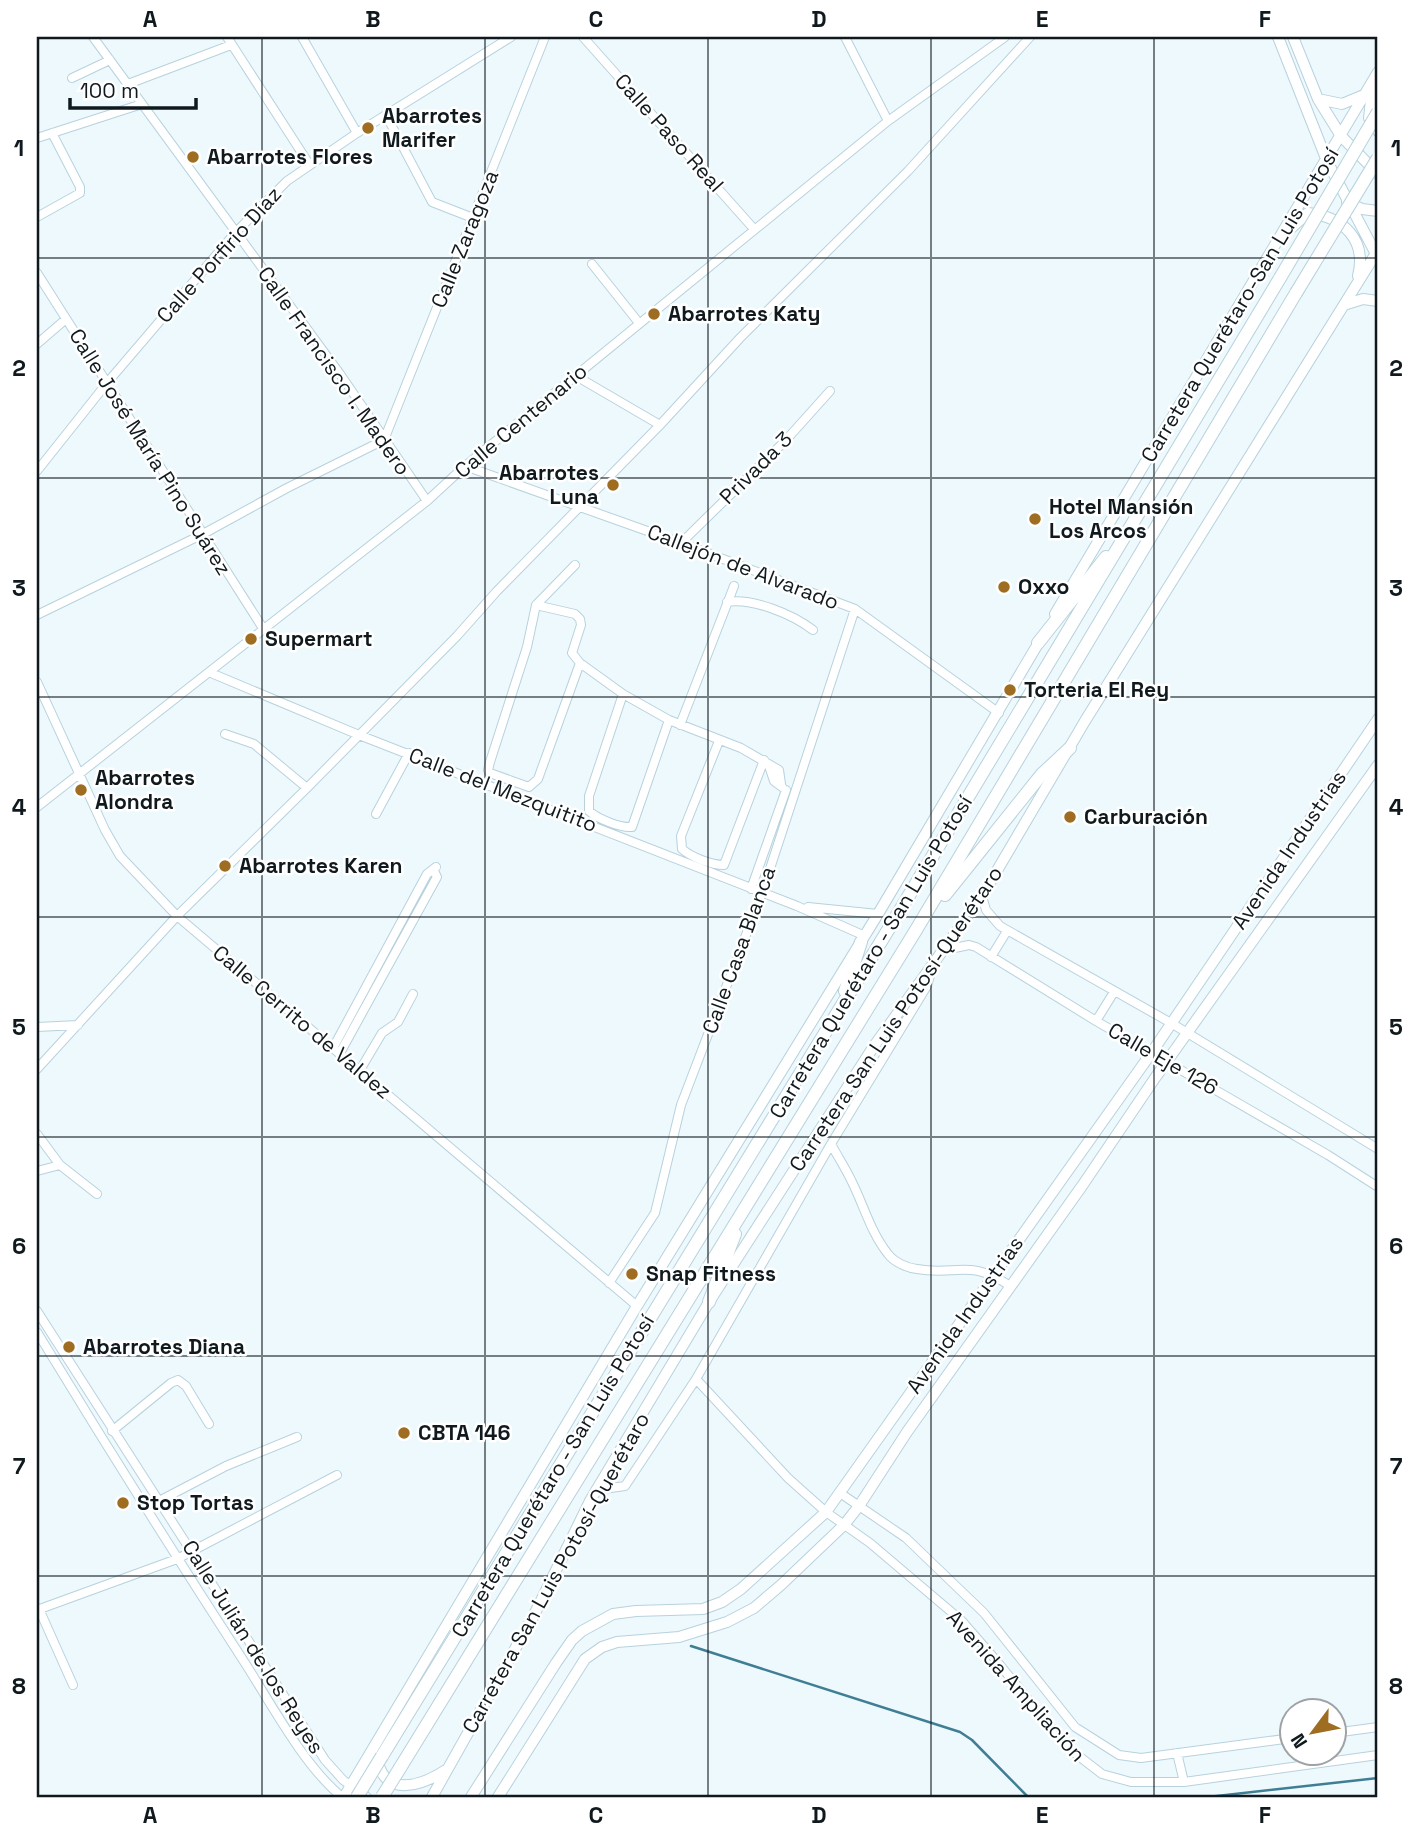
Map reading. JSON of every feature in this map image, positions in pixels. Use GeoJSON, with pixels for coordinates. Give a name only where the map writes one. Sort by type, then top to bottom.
{"type":"FeatureCollection","features":[{"type":"Feature","properties":{"kind":"highway","name":"Carretera Querétaro - San Luis Potosí"},"geometry":{"type":"LineString","coordinates":[[354,1791],[382,1756],[837,1013],[1378,113]]}},
{"type":"Feature","properties":{"kind":"highway","name":"Carretera Querétaro - San Luis Potosí"},"geometry":{"type":"LineString","coordinates":[[382,1797],[916,930],[1378,158]]}},
{"type":"Feature","properties":{"kind":"highway"},"geometry":{"type":"LineString","coordinates":[[1038,643],[1140,513]]}},
{"type":"Feature","properties":{"kind":"highway"},"geometry":{"type":"LineString","coordinates":[[916,930],[1042,774],[1070,748]]}},
{"type":"Feature","properties":{"kind":"highway"},"geometry":{"type":"LineString","coordinates":[[837,1013],[863,939]]}},
{"type":"Feature","properties":{"kind":"highway"},"geometry":{"type":"LineString","coordinates":[[709,1302],[748,1202]]}},
{"type":"Feature","properties":{"kind":"main road"},"geometry":{"type":"LineString","coordinates":[[1278,37],[1327,160],[1378,254]]}},
{"type":"Feature","properties":{"kind":"main road"},"geometry":{"type":"LineString","coordinates":[[1293,37],[1318,99],[1341,136],[1378,174]]}},
{"type":"Feature","properties":{"kind":"main road"},"geometry":{"type":"LineString","coordinates":[[1377,75],[1369,103],[1369,118],[1378,131]]}},
{"type":"Feature","properties":{"kind":"main road","name":"Carretera Querétaro-San Luis Potosí"},"geometry":{"type":"LineString","coordinates":[[343,1797],[354,1791],[381,1737],[637,1306],[999,713],[1270,251],[1377,75]]}},
{"type":"Feature","properties":{"kind":"main road"},"geometry":{"type":"LineString","coordinates":[[1318,99],[1342,104],[1366,94]]}},
{"type":"Feature","properties":{"kind":"main road"},"geometry":{"type":"LineString","coordinates":[[1347,201],[1362,209],[1378,211]]}},
{"type":"Feature","properties":{"kind":"main road"},"geometry":{"type":"LineString","coordinates":[[1270,251],[1308,213],[1333,218],[1349,230],[1360,250],[1361,265],[1355,289]]}},
{"type":"Feature","properties":{"kind":"main road","name":"Carretera San Luis Potosí-Querétaro"},"geometry":{"type":"LineString","coordinates":[[432,1797],[533,1618],[596,1490],[709,1302],[868,1056],[982,896],[1070,748],[1378,254]]}},
{"type":"Feature","properties":{"kind":"main road"},"geometry":{"type":"LineString","coordinates":[[1347,304],[1363,299],[1378,301]]}},
{"type":"Feature","properties":{"kind":"main road","name":"Avenida Industrias"},"geometry":{"type":"LineString","coordinates":[[471,1797],[564,1651],[582,1631],[613,1614],[703,1609],[722,1602],[741,1589],[826,1512],[1152,1052],[1378,719]]}},
{"type":"Feature","properties":{"kind":"main road","name":"Avenida Industrias"},"geometry":{"type":"LineString","coordinates":[[498,1797],[585,1659],[602,1647],[617,1643],[679,1637],[727,1622],[763,1600],[844,1525],[1167,1060],[1378,765]]}},
{"type":"Feature","properties":{"kind":"main road"},"geometry":{"type":"LineString","coordinates":[[1322,802],[1343,815]]}},
{"type":"Feature","properties":{"kind":"main road"},"geometry":{"type":"LineString","coordinates":[[381,1737],[376,1754],[378,1766],[394,1783],[407,1786],[420,1784],[448,1769]]}},
{"type":"Feature","properties":{"kind":"street","name":"Calle Francisco I. Madero"},"geometry":{"type":"LineString","coordinates":[[93,37],[340,374],[427,501]]}},
{"type":"Feature","properties":{"kind":"street"},"geometry":{"type":"LineString","coordinates":[[316,37],[303,40],[357,133]]}},
{"type":"Feature","properties":{"kind":"street","name":"Calle Porfirio Díaz"},"geometry":{"type":"LineString","coordinates":[[37,471],[107,383],[236,233],[287,181],[386,114],[511,37]]}},
{"type":"Feature","properties":{"kind":"street","name":"Calle Zaragoza"},"geometry":{"type":"LineString","coordinates":[[384,440],[545,37]]}},
{"type":"Feature","properties":{"kind":"street","name":"Calle Paso Real"},"geometry":{"type":"LineString","coordinates":[[583,37],[754,229]]}},
{"type":"Feature","properties":{"kind":"street"},"geometry":{"type":"LineString","coordinates":[[845,37],[888,121]]}},
{"type":"Feature","properties":{"kind":"street","name":"Calle Centenario"},"geometry":{"type":"LineString","coordinates":[[37,807],[427,501],[465,466],[888,121],[1005,37]]}},
{"type":"Feature","properties":{"kind":"street"},"geometry":{"type":"LineString","coordinates":[[37,1069],[177,916],[457,636],[740,338],[908,171],[1030,37]]}},
{"type":"Feature","properties":{"kind":"street"},"geometry":{"type":"LineString","coordinates":[[128,84],[229,41],[309,164]]}},
{"type":"Feature","properties":{"kind":"street"},"geometry":{"type":"LineString","coordinates":[[72,78],[110,60]]}},
{"type":"Feature","properties":{"kind":"street"},"geometry":{"type":"LineString","coordinates":[[37,138],[142,104]]}},
{"type":"Feature","properties":{"kind":"street"},"geometry":{"type":"LineString","coordinates":[[386,114],[432,202],[473,218]]}},
{"type":"Feature","properties":{"kind":"street"},"geometry":{"type":"LineString","coordinates":[[37,217],[80,193],[80,187],[52,133]]}},
{"type":"Feature","properties":{"kind":"street"},"geometry":{"type":"LineString","coordinates":[[592,264],[639,323]]}},
{"type":"Feature","properties":{"kind":"street","name":"Calle José María Pino Suárez"},"geometry":{"type":"LineString","coordinates":[[37,273],[264,630]]}},
{"type":"Feature","properties":{"kind":"street"},"geometry":{"type":"LineString","coordinates":[[37,344],[66,319]]}},
{"type":"Feature","properties":{"kind":"street"},"geometry":{"type":"LineString","coordinates":[[576,376],[660,425]]}},
{"type":"Feature","properties":{"kind":"street","name":"Privada 3"},"geometry":{"type":"LineString","coordinates":[[681,543],[786,440],[830,391]]}},
{"type":"Feature","properties":{"kind":"street"},"geometry":{"type":"LineString","coordinates":[[37,615],[203,534],[287,488],[384,440]]}},
{"type":"Feature","properties":{"kind":"street","name":"Callejón de Alvarado"},"geometry":{"type":"LineString","coordinates":[[465,466],[855,609],[999,713]]}},
{"type":"Feature","properties":{"kind":"street"},"geometry":{"type":"LineString","coordinates":[[575,565],[536,605],[527,647],[490,761],[490,773],[526,787],[532,786],[538,779],[580,663]]}},
{"type":"Feature","properties":{"kind":"street"},"geometry":{"type":"LineString","coordinates":[[680,725],[734,586]]}},
{"type":"Feature","properties":{"kind":"street"},"geometry":{"type":"LineString","coordinates":[[727,602],[743,600],[796,617],[813,630]]}},
{"type":"Feature","properties":{"kind":"street"},"geometry":{"type":"LineString","coordinates":[[536,605],[578,616],[581,625],[572,653],[580,663],[623,694],[669,720],[767,763],[771,776],[787,789],[751,889]]}},
{"type":"Feature","properties":{"kind":"street","name":"Calle Casa Blanca"},"geometry":{"type":"LineString","coordinates":[[609,1283],[655,1213],[681,1105],[762,893],[787,789],[855,609]]}},
{"type":"Feature","properties":{"kind":"street","name":"Calle del Mezquitito"},"geometry":{"type":"LineString","coordinates":[[211,673],[359,735],[797,905],[863,939]]}},
{"type":"Feature","properties":{"kind":"street","name":"Calle Cerrito de Valdez"},"geometry":{"type":"LineString","coordinates":[[37,682],[79,775],[120,856],[177,916],[637,1306]]}},
{"type":"Feature","properties":{"kind":"street"},"geometry":{"type":"LineString","coordinates":[[623,694],[589,796],[589,811],[594,815],[632,827],[669,720]]}},
{"type":"Feature","properties":{"kind":"street"},"geometry":{"type":"LineString","coordinates":[[225,734],[254,744],[307,788]]}},
{"type":"Feature","properties":{"kind":"street"},"geometry":{"type":"LineString","coordinates":[[719,741],[681,836],[681,849],[686,853],[724,865],[767,763]]}},
{"type":"Feature","properties":{"kind":"street"},"geometry":{"type":"LineString","coordinates":[[376,814],[409,753]]}},
{"type":"Feature","properties":{"kind":"street"},"geometry":{"type":"LineString","coordinates":[[337,1051],[420,900],[437,877],[435,869]]}},
{"type":"Feature","properties":{"kind":"street","name":"Calle Eje 126"},"geometry":{"type":"LineString","coordinates":[[982,896],[992,918],[1007,930],[1171,1023],[1378,1149]]}},
{"type":"Feature","properties":{"kind":"street","name":"Calle del Mezquitito"},"geometry":{"type":"LineString","coordinates":[[797,905],[878,914]]}},
{"type":"Feature","properties":{"kind":"street"},"geometry":{"type":"LineString","coordinates":[[991,957],[1007,930]]}},
{"type":"Feature","properties":{"kind":"street","name":"Calle Eje 126"},"geometry":{"type":"LineString","coordinates":[[945,950],[969,945],[991,957],[1378,1187]]}},
{"type":"Feature","properties":{"kind":"street"},"geometry":{"type":"LineString","coordinates":[[596,1490],[625,1486],[696,1379],[831,1144],[927,986],[933,965]]}},
{"type":"Feature","properties":{"kind":"street"},"geometry":{"type":"LineString","coordinates":[[1096,1021],[1114,992]]}},
{"type":"Feature","properties":{"kind":"street"},"geometry":{"type":"LineString","coordinates":[[360,1070],[382,1033],[398,1022],[413,994]]}},
{"type":"Feature","properties":{"kind":"street"},"geometry":{"type":"LineString","coordinates":[[37,1027],[78,1025]]}},
{"type":"Feature","properties":{"kind":"street"},"geometry":{"type":"LineString","coordinates":[[37,1134],[60,1165],[97,1195]]}},
{"type":"Feature","properties":{"kind":"street"},"geometry":{"type":"LineString","coordinates":[[831,1144],[852,1182],[871,1226],[890,1256],[905,1266],[918,1270],[970,1268],[993,1275],[1010,1286]]}},
{"type":"Feature","properties":{"kind":"street"},"geometry":{"type":"LineString","coordinates":[[37,1171],[60,1165]]}},
{"type":"Feature","properties":{"kind":"street","name":"Calle Julián de los Reyes"},"geometry":{"type":"LineString","coordinates":[[37,1311],[325,1760],[354,1791],[367,1797]]}},
{"type":"Feature","properties":{"kind":"street","name":"Calle Julián de los Reyes"},"geometry":{"type":"LineString","coordinates":[[37,1332],[177,1559],[315,1770],[343,1797]]}},
{"type":"Feature","properties":{"kind":"street"},"geometry":{"type":"LineString","coordinates":[[48,1350],[58,1344]]}},
{"type":"Feature","properties":{"kind":"street","name":"Avenida Ampliación"},"geometry":{"type":"LineString","coordinates":[[696,1379],[788,1478],[826,1512],[870,1543],[962,1621],[1066,1747],[1102,1774],[1131,1782],[1184,1782],[1378,1755]]}},
{"type":"Feature","properties":{"kind":"street"},"geometry":{"type":"LineString","coordinates":[[112,1431],[178,1380],[186,1386],[209,1424]]}},
{"type":"Feature","properties":{"kind":"street"},"geometry":{"type":"LineString","coordinates":[[159,1501],[226,1466],[297,1437]]}},
{"type":"Feature","properties":{"kind":"street"},"geometry":{"type":"LineString","coordinates":[[73,1685],[38,1609],[177,1559],[337,1475]]}},
{"type":"Feature","properties":{"kind":"street","name":"Avenida Ampliación"},"geometry":{"type":"LineString","coordinates":[[840,1493],[906,1538],[984,1613],[1075,1727],[1119,1755],[1141,1758],[1278,1740]]}},
{"type":"Feature","properties":{"kind":"street"},"geometry":{"type":"LineString","coordinates":[[1348,1731],[1378,1727]]}},
{"type":"Feature","properties":{"kind":"street"},"geometry":{"type":"LineString","coordinates":[[1177,1753],[1184,1782]]}},
{"type":"Feature","properties":{"kind":"waterway"},"geometry":{"type":"LineString","coordinates":[[691,1646],[960,1732],[972,1740],[1028,1797]]}},
{"type":"Feature","properties":{"kind":"waterway"},"geometry":{"type":"LineString","coordinates":[[1208,1797],[1378,1778]]}},
{"type":"Feature","properties":{"kind":"place","name":"Abarrotes Marifer"},"geometry":{"type":"Point","coordinates":[368,128]}},
{"type":"Feature","properties":{"kind":"place","name":"Abarrotes Flores"},"geometry":{"type":"Point","coordinates":[193,157]}},
{"type":"Feature","properties":{"kind":"place","name":"Abarrotes Katy"},"geometry":{"type":"Point","coordinates":[654,314]}},
{"type":"Feature","properties":{"kind":"place","name":"Abarrotes Luna"},"geometry":{"type":"Point","coordinates":[613,485]}},
{"type":"Feature","properties":{"kind":"place","name":"Hotel Mansión Los Arcos"},"geometry":{"type":"Point","coordinates":[1035,519]}},
{"type":"Feature","properties":{"kind":"place","name":"Oxxo"},"geometry":{"type":"Point","coordinates":[1004,587]}},
{"type":"Feature","properties":{"kind":"place","name":"Supermart"},"geometry":{"type":"Point","coordinates":[251,639]}},
{"type":"Feature","properties":{"kind":"place","name":"Torteria El Rey"},"geometry":{"type":"Point","coordinates":[1010,690]}},
{"type":"Feature","properties":{"kind":"place","name":"Abarrotes Alondra"},"geometry":{"type":"Point","coordinates":[81,790]}},
{"type":"Feature","properties":{"kind":"place","name":"Carburación"},"geometry":{"type":"Point","coordinates":[1070,817]}},
{"type":"Feature","properties":{"kind":"place","name":"Abarrotes Karen"},"geometry":{"type":"Point","coordinates":[225,866]}},
{"type":"Feature","properties":{"kind":"place","name":"Snap Fitness"},"geometry":{"type":"Point","coordinates":[632,1274]}},
{"type":"Feature","properties":{"kind":"place","name":"Abarrotes Diana"},"geometry":{"type":"Point","coordinates":[69,1347]}},
{"type":"Feature","properties":{"kind":"place","name":"CBTA 146"},"geometry":{"type":"Point","coordinates":[404,1433]}},
{"type":"Feature","properties":{"kind":"place","name":"Stop Tortas"},"geometry":{"type":"Point","coordinates":[123,1503]}}]}
